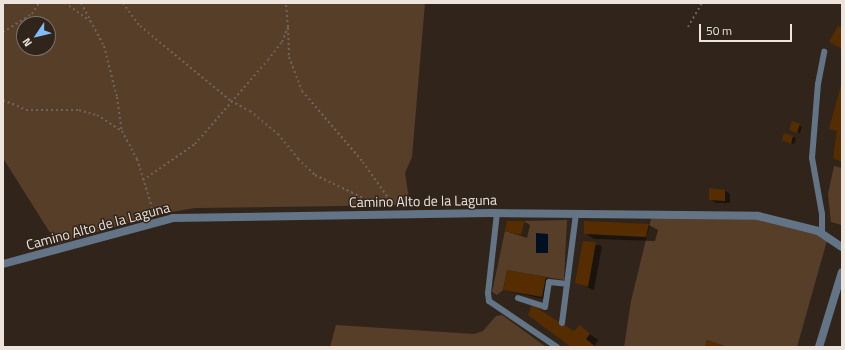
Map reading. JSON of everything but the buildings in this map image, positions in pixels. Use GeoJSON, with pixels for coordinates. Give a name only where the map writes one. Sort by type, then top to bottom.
{"type":"FeatureCollection","features":[{"type":"Feature","properties":{"kind":"street","name":"Camino Alto de la Laguna"},"geometry":{"type":"LineString","coordinates":[[3,264],[173,218],[497,213],[758,216],[822,233],[842,247]]}},
{"type":"Feature","properties":{"kind":"street"},"geometry":{"type":"LineString","coordinates":[[819,347],[842,272]]}},
{"type":"Feature","properties":{"kind":"lane"},"geometry":{"type":"LineString","coordinates":[[822,233],[822,214],[812,158],[818,84],[824,52]]}},
{"type":"Feature","properties":{"kind":"lane"},"geometry":{"type":"LineString","coordinates":[[497,213],[488,294],[489,301],[556,347]]}},
{"type":"Feature","properties":{"kind":"lane"},"geometry":{"type":"LineString","coordinates":[[562,323],[576,214]]}},
{"type":"Feature","properties":{"kind":"lane"},"geometry":{"type":"LineString","coordinates":[[518,298],[546,307],[549,282],[567,284]]}},
{"type":"Feature","properties":{"kind":"path"},"geometry":{"type":"LineString","coordinates":[[3,32],[32,14],[40,3]]}},
{"type":"Feature","properties":{"kind":"path"},"geometry":{"type":"LineString","coordinates":[[65,3],[90,21]]}},
{"type":"Feature","properties":{"kind":"path"},"geometry":{"type":"LineString","coordinates":[[81,3],[104,46],[117,97],[122,131],[137,159],[156,223]]}},
{"type":"Feature","properties":{"kind":"path"},"geometry":{"type":"LineString","coordinates":[[123,3],[140,26],[231,101],[250,111],[278,134],[315,175],[373,203],[380,204]]}},
{"type":"Feature","properties":{"kind":"path"},"geometry":{"type":"LineString","coordinates":[[286,3],[289,57],[302,91],[363,162],[399,214]]}},
{"type":"Feature","properties":{"kind":"path"},"geometry":{"type":"LineString","coordinates":[[688,27],[702,3]]}},
{"type":"Feature","properties":{"kind":"path"},"geometry":{"type":"LineString","coordinates":[[144,180],[195,144],[273,54],[282,42],[288,27]]}},
{"type":"Feature","properties":{"kind":"path"},"geometry":{"type":"LineString","coordinates":[[3,100],[26,110],[79,110],[97,115],[122,131]]}},
{"type":"Feature","properties":{"kind":"path"},"geometry":{"type":"LineString","coordinates":[[386,204],[393,205]]}},
{"type":"Feature","properties":{"kind":"shaded area"},"geometry":{"type":"Polygon","coordinates":[[[3,3],[425,3],[412,157],[405,173],[410,205],[195,208],[154,215],[57,244],[3,158],[3,3]]]}},
{"type":"Feature","properties":{"kind":"shaded area"},"geometry":{"type":"Polygon","coordinates":[[[834,166],[842,168],[842,225],[831,222],[828,194],[834,166]]]}},
{"type":"Feature","properties":{"kind":"shaded area"},"geometry":{"type":"Polygon","coordinates":[[[652,215],[758,216],[828,237],[797,347],[728,347],[707,340],[705,347],[624,347],[631,301],[652,215]]]}},
{"type":"Feature","properties":{"kind":"shaded area"},"geometry":{"type":"Polygon","coordinates":[[[567,220],[564,280],[507,270],[503,290],[497,295],[492,292],[505,231],[521,235],[525,221],[567,220]]]}},
{"type":"Feature","properties":{"kind":"shaded area"},"geometry":{"type":"Polygon","coordinates":[[[502,315],[546,347],[330,347],[336,325],[474,334],[483,331],[496,316],[502,315]]]}},
{"type":"Feature","properties":{"kind":"water"},"geometry":{"type":"Polygon","coordinates":[[[536,233],[548,234],[548,253],[536,253],[536,233]]]}}]}
